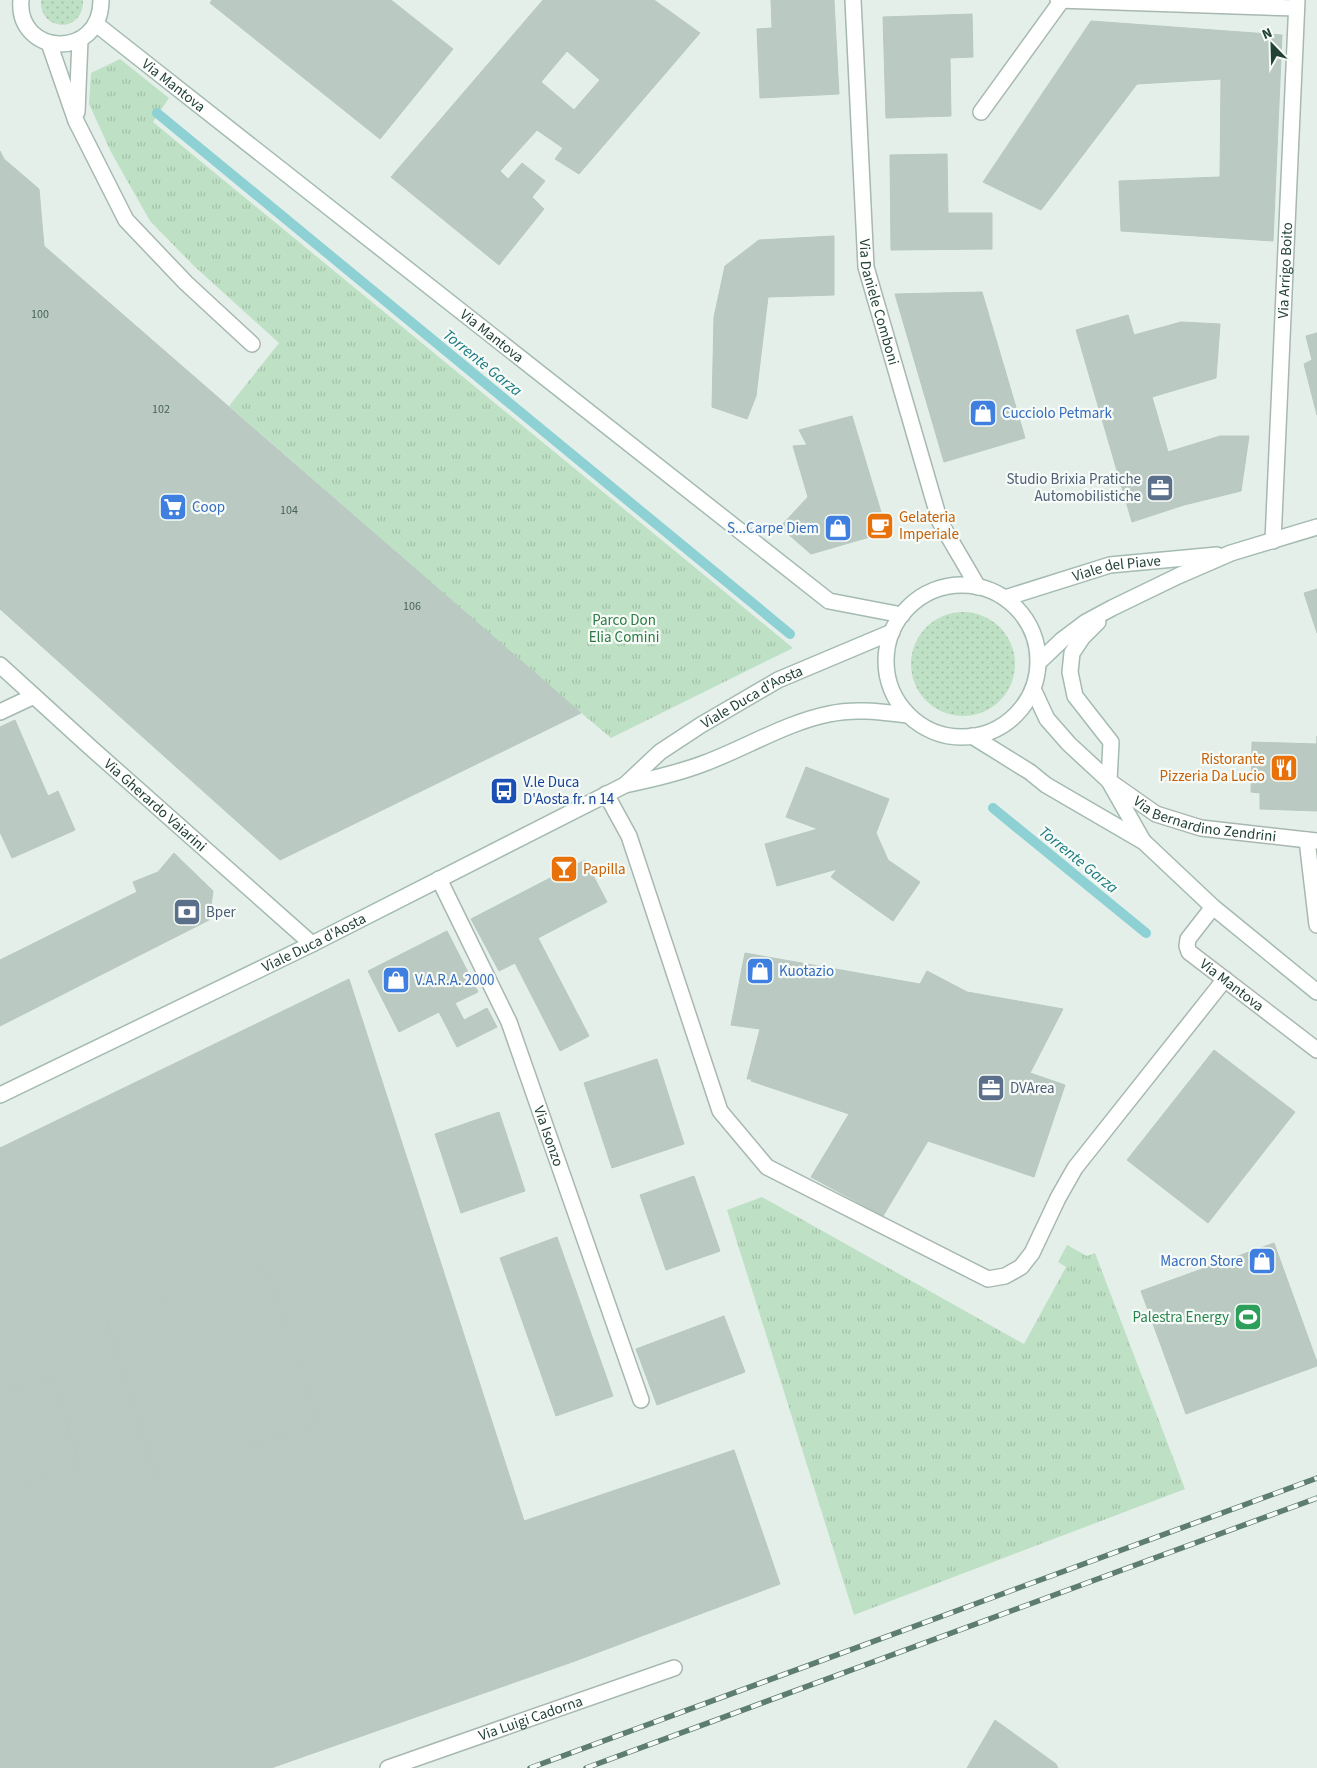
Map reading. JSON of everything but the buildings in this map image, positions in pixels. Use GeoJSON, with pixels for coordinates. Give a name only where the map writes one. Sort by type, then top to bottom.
{"type":"FeatureCollection","features":[{"type":"Feature","properties":{"kind":"street"},"geometry":{"type":"LineString","coordinates":[[21,0],[20,8],[25,23],[35,36],[49,43],[60,44],[80,40],[89,33],[96,24],[101,10],[101,0]]}},
{"type":"Feature","properties":{"kind":"street","name":"Via Daniele Comboni"},"geometry":{"type":"LineString","coordinates":[[853,0],[866,267],[940,522],[978,587]]}},
{"type":"Feature","properties":{"kind":"street"},"geometry":{"type":"LineString","coordinates":[[1058,0],[1296,4]]}},
{"type":"Feature","properties":{"kind":"street"},"geometry":{"type":"LineString","coordinates":[[981,112],[1062,0]]}},
{"type":"Feature","properties":{"kind":"street","name":"Via Arrigo Boito"},"geometry":{"type":"LineString","coordinates":[[1273,541],[1296,4]]}},
{"type":"Feature","properties":{"kind":"street","name":"Via Mantova"},"geometry":{"type":"LineString","coordinates":[[96,24],[829,601],[902,615]]}},
{"type":"Feature","properties":{"kind":"street"},"geometry":{"type":"LineString","coordinates":[[76,121],[80,40]]}},
{"type":"Feature","properties":{"kind":"street"},"geometry":{"type":"LineString","coordinates":[[49,43],[76,121],[126,220],[186,283],[252,344]]}},
{"type":"Feature","properties":{"kind":"street","name":"Viale del Piave"},"geometry":{"type":"LineString","coordinates":[[1039,662],[1062,640],[1086,622],[1112,608],[1178,576],[1231,554],[1317,527]]}},
{"type":"Feature","properties":{"kind":"street","name":"Viale del Piave"},"geometry":{"type":"LineString","coordinates":[[1005,598],[1110,565],[1231,554]]}},
{"type":"Feature","properties":{"kind":"street"},"geometry":{"type":"LineString","coordinates":[[957,585],[978,587],[992,591],[1005,598],[1023,615],[1035,637],[1039,662],[1033,689],[1024,706],[1009,720],[992,731],[972,736],[938,733],[922,726],[908,715],[895,696],[888,676],[887,653],[892,632],[902,615],[917,600],[936,590],[957,585]]}},
{"type":"Feature","properties":{"kind":"street"},"geometry":{"type":"LineString","coordinates":[[1109,781],[1111,742],[1075,696],[1070,672],[1072,653],[1082,638],[1112,608]]}},
{"type":"Feature","properties":{"kind":"street","name":"Viale Duca d'Aosta"},"geometry":{"type":"LineString","coordinates":[[625,785],[660,752],[701,725],[778,680],[892,632]]}},
{"type":"Feature","properties":{"kind":"street","name":"Via Gherardo Vaiarini"},"geometry":{"type":"LineString","coordinates":[[0,665],[90,748],[312,944]]}},
{"type":"Feature","properties":{"kind":"street"},"geometry":{"type":"LineString","coordinates":[[1033,689],[1047,719],[1069,744],[1109,781],[1144,842]]}},
{"type":"Feature","properties":{"kind":"street"},"geometry":{"type":"LineString","coordinates":[[0,712],[34,696]]}},
{"type":"Feature","properties":{"kind":"street","name":"Viale Duca d'Aosta"},"geometry":{"type":"LineString","coordinates":[[0,1095],[312,944],[625,785],[671,775],[705,763],[803,722],[829,714],[855,710],[908,715]]}},
{"type":"Feature","properties":{"kind":"street"},"geometry":{"type":"LineString","coordinates":[[972,736],[1030,772],[1046,785],[1144,842],[1213,907],[1317,992]]}},
{"type":"Feature","properties":{"kind":"street","name":"Via Bernardino Zendrini"},"geometry":{"type":"LineString","coordinates":[[1109,781],[1156,814],[1201,828],[1312,841],[1317,925]]}},
{"type":"Feature","properties":{"kind":"street"},"geometry":{"type":"LineString","coordinates":[[606,794],[629,836],[720,1111],[767,1167],[988,1280],[1006,1276],[1021,1267],[1032,1253],[1058,1198],[1075,1168],[1225,980]]}},
{"type":"Feature","properties":{"kind":"street","name":"Via Isonzo"},"geometry":{"type":"LineString","coordinates":[[438,880],[509,1022],[641,1400]]}},
{"type":"Feature","properties":{"kind":"street","name":"Via Mantova"},"geometry":{"type":"LineString","coordinates":[[1213,907],[1188,939],[1187,946],[1190,952],[1317,1050]]}},
{"type":"Feature","properties":{"kind":"street","name":"Via Luigi Cadorna"},"geometry":{"type":"LineString","coordinates":[[388,1768],[674,1668]]}},
{"type":"Feature","properties":{"kind":"green space"},"geometry":{"type":"Polygon","coordinates":[[[41,0],[83,0],[77,19],[62,25],[54,23],[47,18],[42,11],[41,0]]]}},
{"type":"Feature","properties":{"kind":"green space","name":"Parco Don Elia Comini"},"geometry":{"type":"Polygon","coordinates":[[[120,59],[169,98],[153,122],[793,648],[611,738],[229,406],[279,343],[193,265],[150,221],[111,152],[89,104],[91,73],[120,59]]]}},
{"type":"Feature","properties":{"kind":"green space"},"geometry":{"type":"Polygon","coordinates":[[[963,612],[983,616],[992,620],[1000,627],[1007,635],[1011,644],[1015,664],[1011,684],[1007,693],[1000,701],[992,708],[983,712],[963,716],[943,712],[934,708],[926,701],[919,693],[915,684],[911,664],[915,644],[919,635],[926,627],[934,620],[943,616],[963,612]]]}},
{"type":"Feature","properties":{"kind":"green space"},"geometry":{"type":"Polygon","coordinates":[[[762,1197],[1024,1344],[1066,1267],[1058,1262],[1067,1245],[1087,1256],[1095,1253],[1185,1489],[854,1615],[727,1210],[762,1197]]]}},
{"type":"Feature","properties":{"kind":"waterway","name":"Torrente Garza"},"geometry":{"type":"LineString","coordinates":[[157,113],[790,634]]}},
{"type":"Feature","properties":{"kind":"waterway","name":"Torrente Garza"},"geometry":{"type":"LineString","coordinates":[[993,808],[1146,933]]}},
{"type":"Feature","properties":{"kind":"railway"},"geometry":{"type":"LineString","coordinates":[[530,1768],[1317,1478]]}},
{"type":"Feature","properties":{"kind":"railway"},"geometry":{"type":"LineString","coordinates":[[586,1768],[1317,1498]]}},
{"type":"Feature","properties":{"kind":"place","name":"Cucciolo Petmark"},"geometry":{"type":"Point","coordinates":[983,413]}},
{"type":"Feature","properties":{"kind":"place","name":"Studio Brixia Pratiche Automobilistiche"},"geometry":{"type":"Point","coordinates":[1160,488]}},
{"type":"Feature","properties":{"kind":"place","name":"Coop"},"geometry":{"type":"Point","coordinates":[173,507]}},
{"type":"Feature","properties":{"kind":"place","name":"Gelateria Imperiale"},"geometry":{"type":"Point","coordinates":[880,526]}},
{"type":"Feature","properties":{"kind":"place","name":"S...Carpe Diem"},"geometry":{"type":"Point","coordinates":[838,528]}},
{"type":"Feature","properties":{"kind":"place","name":"Ristorante Pizzeria Da Lucio"},"geometry":{"type":"Point","coordinates":[1284,768]}},
{"type":"Feature","properties":{"kind":"place","name":"V.le Duca D'Aosta fr. n 14"},"geometry":{"type":"Point","coordinates":[504,791]}},
{"type":"Feature","properties":{"kind":"place","name":"Papilla"},"geometry":{"type":"Point","coordinates":[564,869]}},
{"type":"Feature","properties":{"kind":"place","name":"Bper"},"geometry":{"type":"Point","coordinates":[187,912]}},
{"type":"Feature","properties":{"kind":"place","name":"Kuotazio"},"geometry":{"type":"Point","coordinates":[760,971]}},
{"type":"Feature","properties":{"kind":"place","name":"V.A.R.A. 2000"},"geometry":{"type":"Point","coordinates":[396,980]}},
{"type":"Feature","properties":{"kind":"place","name":"DVArea"},"geometry":{"type":"Point","coordinates":[991,1088]}},
{"type":"Feature","properties":{"kind":"place","name":"Macron Store"},"geometry":{"type":"Point","coordinates":[1262,1261]}},
{"type":"Feature","properties":{"kind":"place","name":"Palestra Energy"},"geometry":{"type":"Point","coordinates":[1248,1317]}}]}
